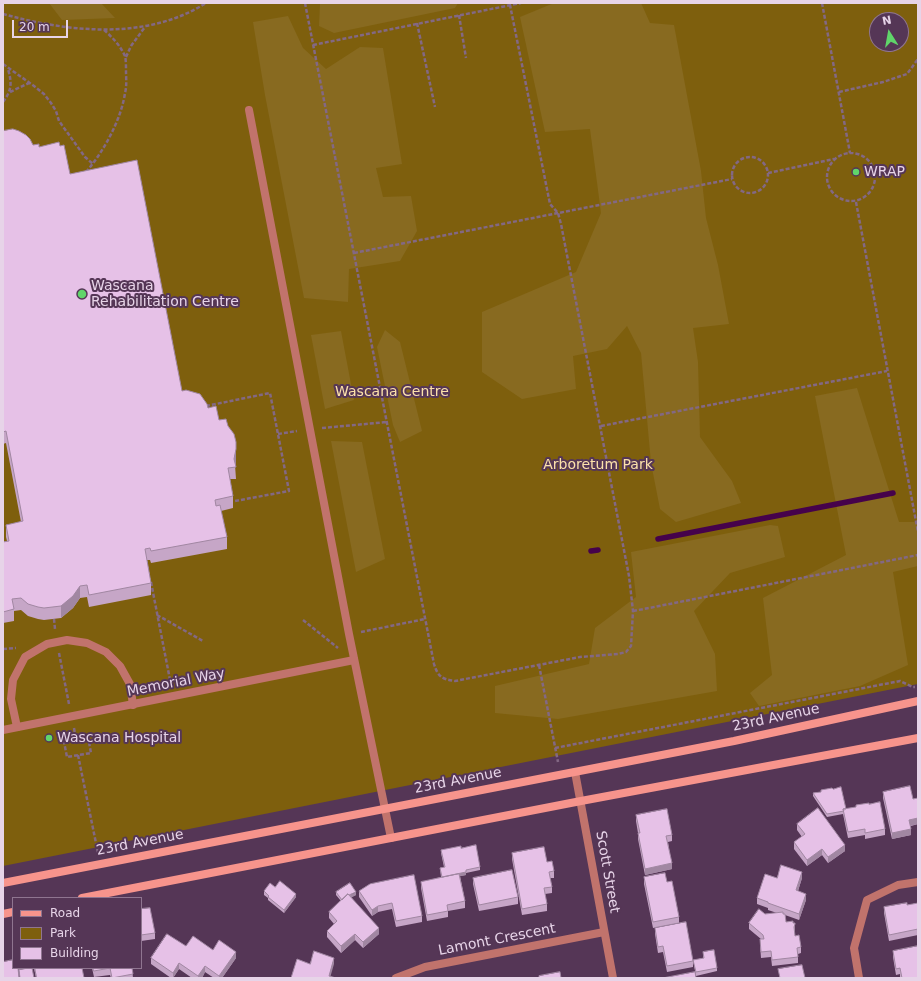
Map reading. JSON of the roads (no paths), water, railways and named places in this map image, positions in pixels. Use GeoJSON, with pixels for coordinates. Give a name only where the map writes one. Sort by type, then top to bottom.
{"type":"FeatureCollection","features":[{"type":"Feature","properties":{"kind":"main road","name":"23rd Avenue"},"geometry":{"type":"LineString","coordinates":[[3,883],[734,741],[918,701]]}},
{"type":"Feature","properties":{"kind":"main road"},"geometry":{"type":"LineString","coordinates":[[87,897],[581,801],[918,738]]}},
{"type":"Feature","properties":{"kind":"street"},"geometry":{"type":"LineString","coordinates":[[249,110],[354,660],[391,838]]}},
{"type":"Feature","properties":{"kind":"street"},"geometry":{"type":"LineString","coordinates":[[16,727],[11,699],[13,680],[25,657],[47,644],[67,640],[87,643],[106,652],[120,666],[130,684],[133,705]]}},
{"type":"Feature","properties":{"kind":"street","name":"Memorial Way"},"geometry":{"type":"LineString","coordinates":[[3,730],[354,660]]}},
{"type":"Feature","properties":{"kind":"street","name":"Scott Street"},"geometry":{"type":"LineString","coordinates":[[575,772],[613,978]]}},
{"type":"Feature","properties":{"kind":"street"},"geometry":{"type":"LineString","coordinates":[[859,978],[854,948],[867,900],[898,885],[918,882]]}},
{"type":"Feature","properties":{"kind":"street","name":"Lamont Crescent"},"geometry":{"type":"LineString","coordinates":[[396,978],[425,967],[604,932]]}},
{"type":"Feature","properties":{"kind":"waterway"},"geometry":{"type":"LineString","coordinates":[[658,539],[893,493]]}},
{"type":"Feature","properties":{"kind":"waterway"},"geometry":{"type":"LineString","coordinates":[[591,551],[598,550]]}},
{"type":"Feature","properties":{"kind":"place","name":"WRAP"},"geometry":{"type":"Point","coordinates":[856,172]}},
{"type":"Feature","properties":{"kind":"place","name":"Wascana Rehabilitation Centre"},"geometry":{"type":"Point","coordinates":[82,294]}},
{"type":"Feature","properties":{"kind":"place","name":"Wascana Hospital"},"geometry":{"type":"Point","coordinates":[49,738]}},
{"type":"Feature","properties":{"kind":"park label","name":"Wascana Centre"},"geometry":{"type":"Point","coordinates":[392,392]}},
{"type":"Feature","properties":{"kind":"park label","name":"Arboretum Park"},"geometry":{"type":"Point","coordinates":[598,465]}}]}
